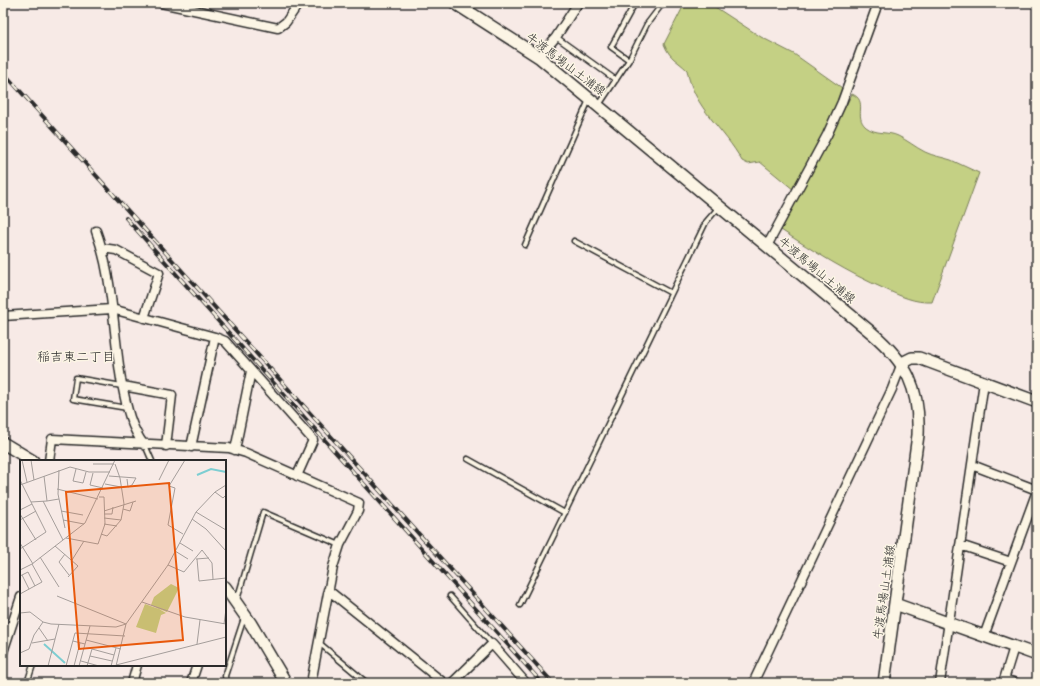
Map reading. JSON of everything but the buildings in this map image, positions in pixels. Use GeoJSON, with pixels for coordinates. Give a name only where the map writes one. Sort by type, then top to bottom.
{"type":"FeatureCollection","features":[{"type":"Feature","properties":{"kind":"main road","name":"牛渡馬場山土浦線"},"geometry":{"type":"LineString","coordinates":[[454,3],[539,57],[599,105],[719,207],[888,346],[902,363],[916,399],[919,418],[913,482],[884,683]]}},
{"type":"Feature","properties":{"kind":"main road"},"geometry":{"type":"LineString","coordinates":[[902,363],[912,358],[920,358],[1037,402]]}},
{"type":"Feature","properties":{"kind":"main road"},"geometry":{"type":"LineString","coordinates":[[3,443],[31,460]]}},
{"type":"Feature","properties":{"kind":"main road"},"geometry":{"type":"LineString","coordinates":[[226,588],[237,602],[286,683]]}},
{"type":"Feature","properties":{"kind":"main road"},"geometry":{"type":"LineString","coordinates":[[895,604],[1037,655]]}},
{"type":"Feature","properties":{"kind":"street"},"geometry":{"type":"LineString","coordinates":[[161,3],[278,28],[286,22],[299,3]]}},
{"type":"Feature","properties":{"kind":"street"},"geometry":{"type":"LineString","coordinates":[[539,57],[556,37],[578,3]]}},
{"type":"Feature","properties":{"kind":"street"},"geometry":{"type":"LineString","coordinates":[[767,246],[828,135],[842,102],[878,3]]}},
{"type":"Feature","properties":{"kind":"street"},"geometry":{"type":"LineString","coordinates":[[96,231],[102,248],[126,408],[138,436],[144,445]]}},
{"type":"Feature","properties":{"kind":"street"},"geometry":{"type":"LineString","coordinates":[[102,248],[116,250],[159,273],[144,318]]}},
{"type":"Feature","properties":{"kind":"street"},"geometry":{"type":"LineString","coordinates":[[3,316],[112,309],[225,341],[313,440],[297,476]]}},
{"type":"Feature","properties":{"kind":"street"},"geometry":{"type":"LineString","coordinates":[[191,447],[215,337]]}},
{"type":"Feature","properties":{"kind":"street"},"geometry":{"type":"LineString","coordinates":[[753,683],[892,389],[902,363]]}},
{"type":"Feature","properties":{"kind":"street"},"geometry":{"type":"LineString","coordinates":[[235,450],[251,371]]}},
{"type":"Feature","properties":{"kind":"street"},"geometry":{"type":"LineString","coordinates":[[940,683],[984,382]]}},
{"type":"Feature","properties":{"kind":"street"},"geometry":{"type":"LineString","coordinates":[[122,386],[172,395],[166,446]]}},
{"type":"Feature","properties":{"kind":"street"},"geometry":{"type":"LineString","coordinates":[[49,460],[52,439],[235,450],[359,503],[358,511],[340,545],[333,567],[311,683]]}},
{"type":"Feature","properties":{"kind":"street"},"geometry":{"type":"LineString","coordinates":[[972,465],[1037,491],[984,636]]}},
{"type":"Feature","properties":{"kind":"street"},"geometry":{"type":"LineString","coordinates":[[960,545],[1011,562]]}},
{"type":"Feature","properties":{"kind":"street"},"geometry":{"type":"LineString","coordinates":[[328,590],[444,683]]}},
{"type":"Feature","properties":{"kind":"street"},"geometry":{"type":"LineString","coordinates":[[3,652],[20,600]]}},
{"type":"Feature","properties":{"kind":"street"},"geometry":{"type":"LineString","coordinates":[[452,683],[492,644],[526,683]]}},
{"type":"Feature","properties":{"kind":"street"},"geometry":{"type":"LineString","coordinates":[[1014,647],[1004,681],[1016,683]]}},
{"type":"Feature","properties":{"kind":"street"},"geometry":{"type":"LineString","coordinates":[[132,683],[137,666]]}},
{"type":"Feature","properties":{"kind":"street"},"geometry":{"type":"LineString","coordinates":[[191,683],[197,666]]}},
{"type":"Feature","properties":{"kind":"lane"},"geometry":{"type":"LineString","coordinates":[[629,60],[611,47],[635,3]]}},
{"type":"Feature","properties":{"kind":"lane"},"geometry":{"type":"LineString","coordinates":[[599,105],[629,60],[647,24],[662,3]]}},
{"type":"Feature","properties":{"kind":"lane"},"geometry":{"type":"LineString","coordinates":[[556,37],[616,80]]}},
{"type":"Feature","properties":{"kind":"lane"},"geometry":{"type":"LineString","coordinates":[[525,245],[590,98]]}},
{"type":"Feature","properties":{"kind":"lane"},"geometry":{"type":"LineString","coordinates":[[520,605],[706,222],[719,207]]}},
{"type":"Feature","properties":{"kind":"lane"},"geometry":{"type":"LineString","coordinates":[[574,241],[671,293]]}},
{"type":"Feature","properties":{"kind":"lane"},"geometry":{"type":"LineString","coordinates":[[122,386],[76,378],[73,398],[126,408]]}},
{"type":"Feature","properties":{"kind":"lane"},"geometry":{"type":"LineString","coordinates":[[144,445],[152,460]]}},
{"type":"Feature","properties":{"kind":"lane"},"geometry":{"type":"LineString","coordinates":[[468,459],[565,513]]}},
{"type":"Feature","properties":{"kind":"lane"},"geometry":{"type":"LineString","coordinates":[[237,602],[263,512],[340,545]]}},
{"type":"Feature","properties":{"kind":"lane"},"geometry":{"type":"LineString","coordinates":[[450,596],[492,644]]}},
{"type":"Feature","properties":{"kind":"lane"},"geometry":{"type":"LineString","coordinates":[[226,683],[225,676],[245,615]]}},
{"type":"Feature","properties":{"kind":"lane"},"geometry":{"type":"LineString","coordinates":[[318,642],[367,683]]}},
{"type":"Feature","properties":{"kind":"lane"},"geometry":{"type":"LineString","coordinates":[[27,683],[33,666]]}},
{"type":"Feature","properties":{"kind":"green space"},"geometry":{"type":"Polygon","coordinates":[[[685,3],[709,3],[761,37],[794,54],[845,90],[825,137],[794,190],[760,162],[748,164],[742,161],[727,138],[710,118],[696,96],[687,70],[671,56],[666,49],[664,44],[685,3]]]}},
{"type":"Feature","properties":{"kind":"green space"},"geometry":{"type":"Polygon","coordinates":[[[852,94],[860,101],[862,123],[866,127],[874,131],[898,136],[931,155],[951,160],[979,173],[932,302],[908,298],[871,283],[832,262],[781,230],[852,94]]]}},
{"type":"Feature","properties":{"kind":"railway"},"geometry":{"type":"LineString","coordinates":[[3,72],[553,683]]}},
{"type":"Feature","properties":{"kind":"railway"},"geometry":{"type":"LineString","coordinates":[[126,218],[542,683]]}},
{"type":"Feature","properties":{"kind":"district","name":"稲吉東二丁目"},"geometry":{"type":"Point","coordinates":[76,356]}}]}
